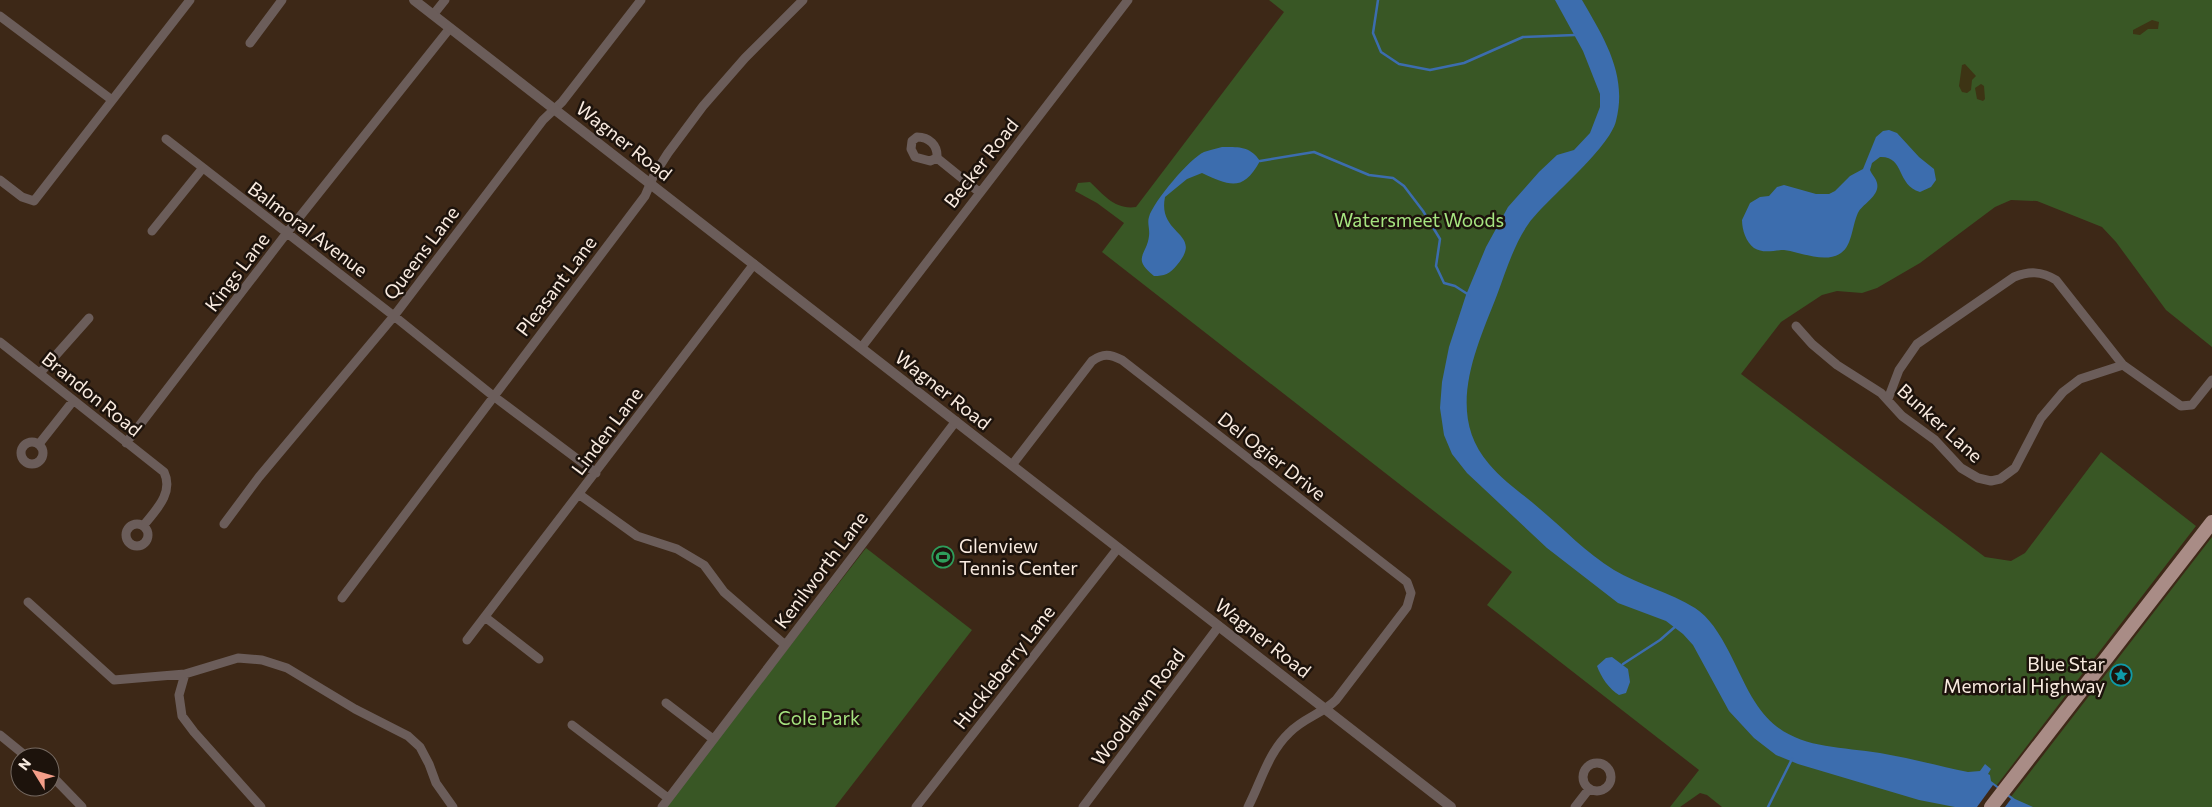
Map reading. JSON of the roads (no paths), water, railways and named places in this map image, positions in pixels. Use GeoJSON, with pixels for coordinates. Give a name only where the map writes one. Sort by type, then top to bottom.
{"type":"FeatureCollection","features":[{"type":"Feature","properties":{"kind":"main road"},"geometry":{"type":"LineString","coordinates":[[1991,807],[2212,522]]}},
{"type":"Feature","properties":{"kind":"street"},"geometry":{"type":"LineString","coordinates":[[0,180],[22,197],[34,201],[190,0]]}},
{"type":"Feature","properties":{"kind":"street"},"geometry":{"type":"LineString","coordinates":[[250,44],[282,0]]}},
{"type":"Feature","properties":{"kind":"street","name":"Wagner Road"},"geometry":{"type":"LineString","coordinates":[[414,0],[1452,807]]}},
{"type":"Feature","properties":{"kind":"street"},"geometry":{"type":"LineString","coordinates":[[433,15],[445,0]]}},
{"type":"Feature","properties":{"kind":"street","name":"Queens Lane"},"geometry":{"type":"LineString","coordinates":[[224,524],[259,477],[394,316],[543,120],[554,109],[641,0]]}},
{"type":"Feature","properties":{"kind":"street","name":"Pleasant Lane"},"geometry":{"type":"LineString","coordinates":[[342,598],[492,395],[645,196],[668,153],[726,80],[803,0]]}},
{"type":"Feature","properties":{"kind":"street","name":"Becker Road"},"geometry":{"type":"LineString","coordinates":[[861,348],[1128,0]]}},
{"type":"Feature","properties":{"kind":"street"},"geometry":{"type":"LineString","coordinates":[[0,16],[112,100]]}},
{"type":"Feature","properties":{"kind":"street","name":"Kings Lane"},"geometry":{"type":"LineString","coordinates":[[126,443],[286,234],[450,28]]}},
{"type":"Feature","properties":{"kind":"street","name":"Balmoral Avenue"},"geometry":{"type":"LineString","coordinates":[[166,139],[202,169],[394,316],[492,395],[596,473]]}},
{"type":"Feature","properties":{"kind":"street"},"geometry":{"type":"LineString","coordinates":[[936,158],[979,192]]}},
{"type":"Feature","properties":{"kind":"street"},"geometry":{"type":"LineString","coordinates":[[152,231],[202,169]]}},
{"type":"Feature","properties":{"kind":"street","name":"Linden Lane"},"geometry":{"type":"LineString","coordinates":[[467,640],[580,495],[754,264]]}},
{"type":"Feature","properties":{"kind":"street"},"geometry":{"type":"LineString","coordinates":[[1888,399],[1899,370],[1917,344],[2014,277],[2024,273],[2040,273],[2056,280],[2123,365],[2181,406],[2187,407],[2192,405],[2212,380]]}},
{"type":"Feature","properties":{"kind":"street"},"geometry":{"type":"LineString","coordinates":[[40,373],[89,318]]}},
{"type":"Feature","properties":{"kind":"street","name":"Bunker Lane"},"geometry":{"type":"LineString","coordinates":[[1796,326],[1812,344],[1837,365],[1874,387],[1888,399],[1902,416],[1935,440],[1961,468],[1978,478],[1991,481],[2000,479],[2015,468],[2041,418],[2063,392],[2080,379],[2123,365]]}},
{"type":"Feature","properties":{"kind":"street","name":"Brandon Road"},"geometry":{"type":"LineString","coordinates":[[0,342],[164,472],[168,487],[165,497],[143,526]]}},
{"type":"Feature","properties":{"kind":"street","name":"Del Ogier Drive"},"geometry":{"type":"LineString","coordinates":[[1012,465],[1092,361],[1103,354],[1109,354],[1122,360],[1385,564],[1407,582],[1410,587],[1411,599],[1407,607],[1326,710]]}},
{"type":"Feature","properties":{"kind":"street"},"geometry":{"type":"LineString","coordinates":[[39,444],[73,401]]}},
{"type":"Feature","properties":{"kind":"street","name":"Kenilworth Lane"},"geometry":{"type":"LineString","coordinates":[[662,807],[956,421]]}},
{"type":"Feature","properties":{"kind":"street"},"geometry":{"type":"LineString","coordinates":[[580,495],[637,536],[677,549],[704,565],[724,592],[785,645]]}},
{"type":"Feature","properties":{"kind":"street","name":"Huckleberry Lane"},"geometry":{"type":"LineString","coordinates":[[916,807],[1118,548]]}},
{"type":"Feature","properties":{"kind":"street"},"geometry":{"type":"LineString","coordinates":[[28,602],[114,680],[185,674],[238,658],[262,660],[288,668],[355,709],[408,736],[420,747],[436,783],[453,807]]}},
{"type":"Feature","properties":{"kind":"street"},"geometry":{"type":"LineString","coordinates":[[485,616],[539,659]]}},
{"type":"Feature","properties":{"kind":"street","name":"Woodlawn Road"},"geometry":{"type":"LineString","coordinates":[[1083,807],[1219,626]]}},
{"type":"Feature","properties":{"kind":"street"},"geometry":{"type":"LineString","coordinates":[[185,674],[179,695],[182,716],[261,807]]}},
{"type":"Feature","properties":{"kind":"street"},"geometry":{"type":"LineString","coordinates":[[666,704],[713,739]]}},
{"type":"Feature","properties":{"kind":"street"},"geometry":{"type":"LineString","coordinates":[[1248,807],[1270,757],[1288,733],[1308,716],[1326,710]]}},
{"type":"Feature","properties":{"kind":"street"},"geometry":{"type":"LineString","coordinates":[[572,725],[668,798]]}},
{"type":"Feature","properties":{"kind":"street"},"geometry":{"type":"LineString","coordinates":[[0,736],[14,747]]}},
{"type":"Feature","properties":{"kind":"street"},"geometry":{"type":"LineString","coordinates":[[60,784],[82,807]]}},
{"type":"Feature","properties":{"kind":"street"},"geometry":{"type":"LineString","coordinates":[[1575,807],[1589,789]]}},
{"type":"Feature","properties":{"kind":"water"},"geometry":{"type":"Polygon","coordinates":[[[1555,0],[1582,0],[1606,43],[1612,58],[1619,88],[1616,121],[1611,132],[1591,159],[1529,223],[1507,267],[1481,337],[1469,381],[1467,402],[1469,424],[1476,444],[1489,464],[1500,476],[1594,556],[1614,570],[1685,602],[1705,616],[1722,638],[1755,702],[1767,718],[1780,729],[1795,737],[1827,746],[1891,755],[1968,772],[1980,771],[1985,764],[1991,769],[1988,774],[1991,781],[2015,799],[2033,807],[1955,807],[1919,800],[1798,764],[1776,755],[1754,738],[1729,711],[1693,645],[1683,634],[1666,621],[1618,603],[1547,548],[1467,473],[1452,454],[1444,435],[1440,408],[1442,382],[1449,347],[1466,295],[1486,247],[1508,207],[1539,172],[1557,155],[1574,150],[1590,133],[1600,107],[1600,94],[1583,51],[1555,0]]]}},
{"type":"Feature","properties":{"kind":"water"},"geometry":{"type":"Polygon","coordinates":[[[1889,130],[1897,133],[1919,157],[1934,169],[1936,180],[1931,187],[1920,192],[1912,188],[1903,178],[1893,161],[1880,157],[1872,163],[1870,170],[1876,181],[1876,191],[1859,211],[1848,245],[1841,253],[1835,256],[1820,257],[1784,250],[1761,251],[1751,245],[1745,235],[1742,220],[1750,203],[1760,197],[1769,196],[1777,187],[1784,185],[1816,194],[1829,194],[1835,191],[1850,176],[1863,169],[1876,137],[1883,131],[1889,130]]]}},
{"type":"Feature","properties":{"kind":"water"},"geometry":{"type":"Polygon","coordinates":[[[1222,147],[1244,148],[1252,152],[1260,161],[1248,178],[1242,182],[1228,183],[1202,173],[1187,179],[1165,197],[1164,210],[1167,219],[1183,239],[1186,246],[1184,254],[1172,271],[1164,275],[1154,276],[1143,265],[1142,260],[1148,242],[1148,219],[1152,210],[1164,191],[1190,163],[1204,152],[1222,147]]]}},
{"type":"Feature","properties":{"kind":"water"},"geometry":{"type":"Polygon","coordinates":[[[1612,657],[1628,669],[1630,682],[1626,693],[1619,695],[1606,682],[1597,666],[1606,658],[1612,657]]]}},
{"type":"Feature","properties":{"kind":"waterway"},"geometry":{"type":"LineString","coordinates":[[1378,0],[1373,33],[1381,52],[1399,64],[1430,70],[1464,63],[1523,37],[1575,35]]}},
{"type":"Feature","properties":{"kind":"waterway"},"geometry":{"type":"LineString","coordinates":[[1260,161],[1314,152],[1369,175],[1393,178],[1404,186],[1423,211],[1440,239],[1436,266],[1444,283],[1455,286],[1469,295]]}},
{"type":"Feature","properties":{"kind":"waterway"},"geometry":{"type":"LineString","coordinates":[[1623,664],[1660,640],[1676,626]]}},
{"type":"Feature","properties":{"kind":"waterway"},"geometry":{"type":"LineString","coordinates":[[1768,807],[1792,759]]}},
{"type":"Feature","properties":{"kind":"place","name":"Glenview Tennis Center"},"geometry":{"type":"Point","coordinates":[943,557]}},
{"type":"Feature","properties":{"kind":"place","name":"Blue Star Memorial Highway"},"geometry":{"type":"Point","coordinates":[2121,675]}},
{"type":"Feature","properties":{"kind":"park label","name":"Watersmeet Woods"},"geometry":{"type":"Point","coordinates":[1419,220]}},
{"type":"Feature","properties":{"kind":"park label","name":"Cole Park"},"geometry":{"type":"Point","coordinates":[819,718]}}]}
